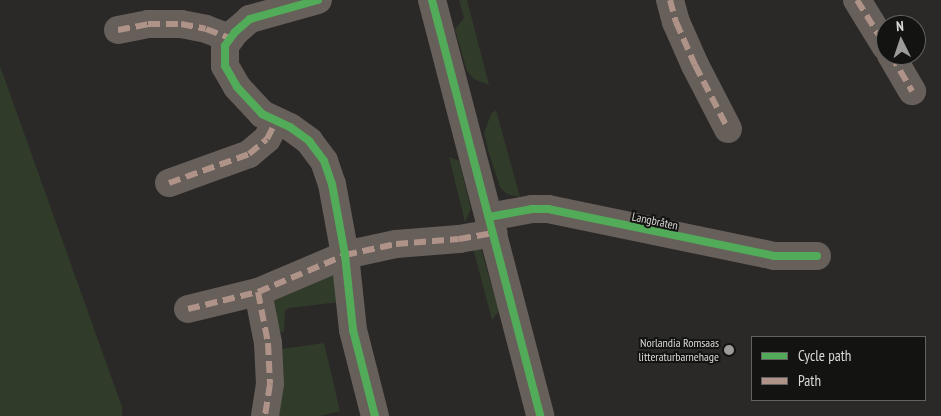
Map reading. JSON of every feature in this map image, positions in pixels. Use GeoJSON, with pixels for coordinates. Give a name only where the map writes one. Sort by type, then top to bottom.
{"type":"FeatureCollection","features":[{"type":"Feature","properties":{"kind":"street"},"geometry":{"type":"LineString","coordinates":[[318,0],[250,19],[230,38],[225,46],[225,66],[237,87],[262,114],[290,127],[309,141],[324,161],[332,184],[346,255],[354,330],[375,416]]}},
{"type":"Feature","properties":{"kind":"street"},"geometry":{"type":"LineString","coordinates":[[432,0],[540,416]]}},
{"type":"Feature","properties":{"kind":"street"},"geometry":{"type":"LineString","coordinates":[[670,0],[676,22],[728,129]]}},
{"type":"Feature","properties":{"kind":"street"},"geometry":{"type":"LineString","coordinates":[[857,0],[876,31]]}},
{"type":"Feature","properties":{"kind":"street"},"geometry":{"type":"LineString","coordinates":[[118,30],[148,24],[181,24],[206,29],[230,38]]}},
{"type":"Feature","properties":{"kind":"street"},"geometry":{"type":"LineString","coordinates":[[897,65],[912,91]]}},
{"type":"Feature","properties":{"kind":"street"},"geometry":{"type":"LineString","coordinates":[[168,183],[249,154],[267,139],[276,121]]}},
{"type":"Feature","properties":{"kind":"street","name":"Langbråten"},"geometry":{"type":"LineString","coordinates":[[188,309],[258,292],[346,255],[396,244],[459,239],[532,209],[548,209],[774,256],[817,256]]}},
{"type":"Feature","properties":{"kind":"street"},"geometry":{"type":"LineString","coordinates":[[258,292],[268,343],[270,384],[265,416]]}},
{"type":"Feature","properties":{"kind":"green space"},"geometry":{"type":"Polygon","coordinates":[[[459,0],[467,0],[489,85],[474,79],[467,71],[455,29],[464,18],[459,0]]]}},
{"type":"Feature","properties":{"kind":"green space"},"geometry":{"type":"Polygon","coordinates":[[[0,66],[122,407],[122,416],[0,416],[0,66]]]}},
{"type":"Feature","properties":{"kind":"green space"},"geometry":{"type":"Polygon","coordinates":[[[496,110],[520,197],[507,194],[500,187],[488,150],[484,133],[491,114],[496,110]]]}},
{"type":"Feature","properties":{"kind":"green space"},"geometry":{"type":"Polygon","coordinates":[[[449,157],[459,161],[471,209],[465,222],[449,157]]]}},
{"type":"Feature","properties":{"kind":"green space"},"geometry":{"type":"Polygon","coordinates":[[[472,244],[481,249],[499,311],[492,320],[472,244]]]}},
{"type":"Feature","properties":{"kind":"green space"},"geometry":{"type":"Polygon","coordinates":[[[335,272],[340,302],[289,308],[285,311],[284,332],[272,334],[274,298],[335,272]]]}},
{"type":"Feature","properties":{"kind":"green space"},"geometry":{"type":"Polygon","coordinates":[[[324,343],[340,411],[320,416],[274,416],[275,350],[324,343]]]}},
{"type":"Feature","properties":{"kind":"marked path"},"geometry":{"type":"LineString","coordinates":[[670,0],[676,22],[695,65],[728,129]]}},
{"type":"Feature","properties":{"kind":"marked path"},"geometry":{"type":"LineString","coordinates":[[857,0],[876,31]]}},
{"type":"Feature","properties":{"kind":"marked path"},"geometry":{"type":"LineString","coordinates":[[118,30],[148,24],[181,24],[206,29],[230,38]]}},
{"type":"Feature","properties":{"kind":"marked path"},"geometry":{"type":"LineString","coordinates":[[897,65],[912,91]]}},
{"type":"Feature","properties":{"kind":"marked path"},"geometry":{"type":"LineString","coordinates":[[169,183],[249,154],[267,139],[276,121]]}},
{"type":"Feature","properties":{"kind":"marked path"},"geometry":{"type":"LineString","coordinates":[[188,309],[258,292],[345,255],[396,244],[459,239],[493,233]]}},
{"type":"Feature","properties":{"kind":"marked path"},"geometry":{"type":"LineString","coordinates":[[258,292],[268,343],[270,384],[265,416]]}},
{"type":"Feature","properties":{"kind":"cycle path"},"geometry":{"type":"LineString","coordinates":[[318,0],[250,19],[235,32],[225,46],[225,66],[237,87],[262,114],[290,127],[309,141],[324,161],[332,184],[345,255],[353,330],[375,416]]}},
{"type":"Feature","properties":{"kind":"cycle path"},"geometry":{"type":"LineString","coordinates":[[432,0],[540,416]]}},
{"type":"Feature","properties":{"kind":"cycle path"},"geometry":{"type":"LineString","coordinates":[[489,217],[532,209],[548,209],[774,256],[817,256]]}},
{"type":"Feature","properties":{"kind":"place","name":"Norlandia Romsaas litteraturbarnehage"},"geometry":{"type":"Point","coordinates":[729,350]}}]}
